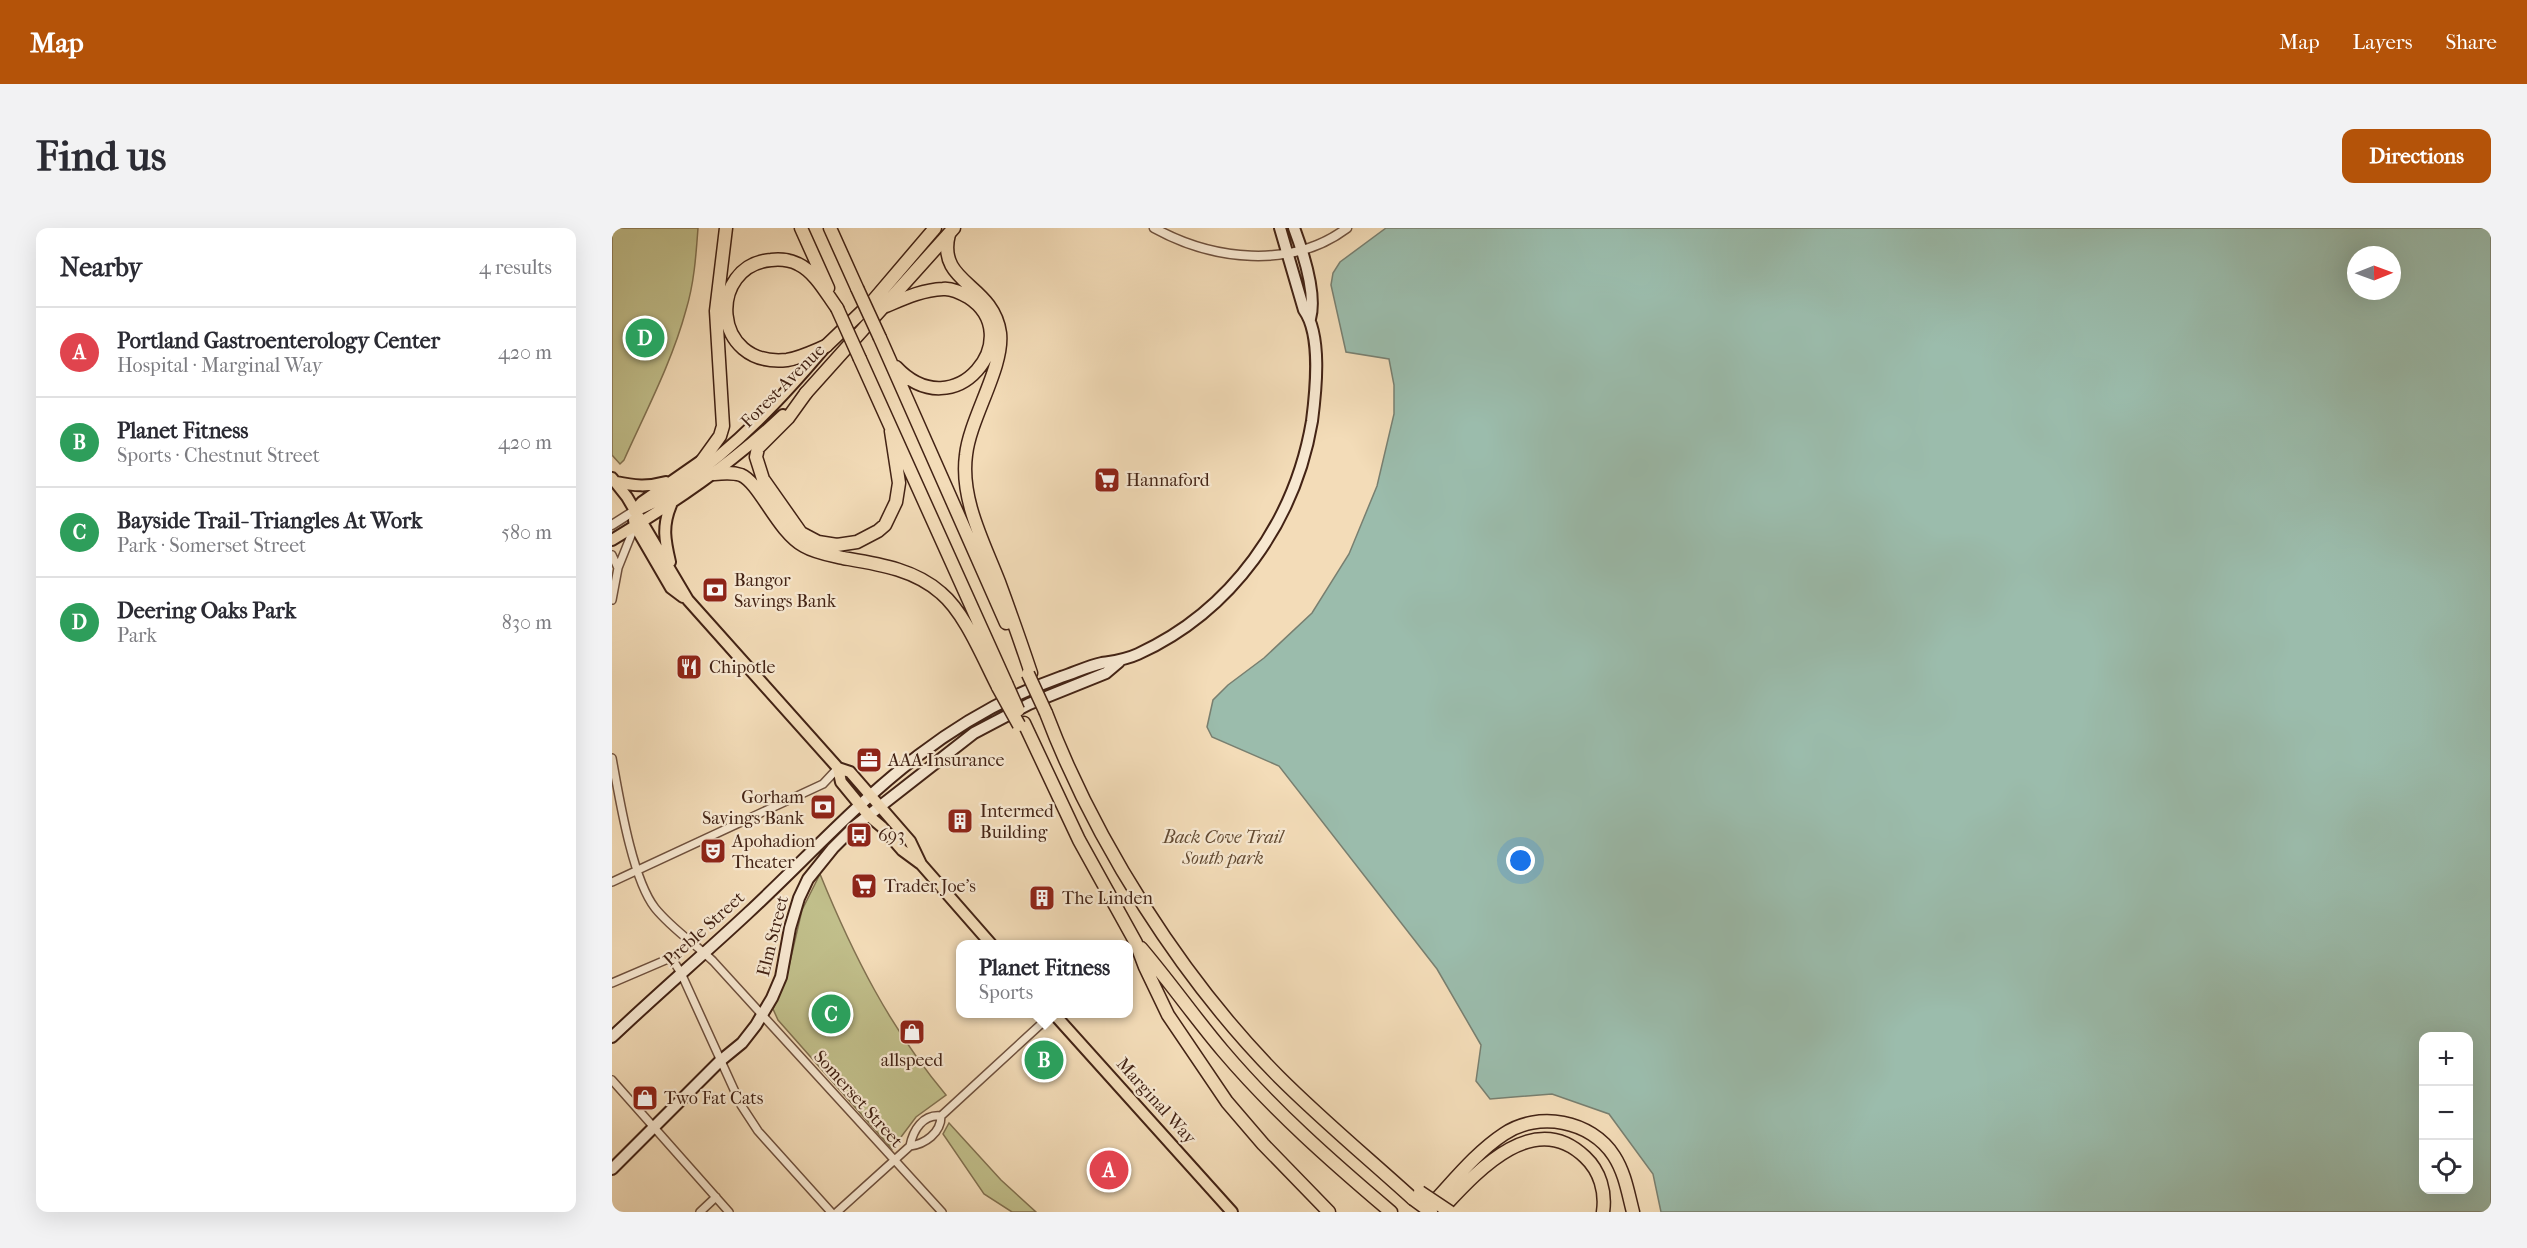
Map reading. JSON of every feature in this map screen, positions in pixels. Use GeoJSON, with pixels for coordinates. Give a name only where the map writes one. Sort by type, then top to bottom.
{"type":"FeatureCollection","features":[{"type":"Feature","properties":{"kind":"highway"},"geometry":{"type":"LineString","coordinates":[[702,461],[720,436],[723,426],[716,311],[726,228]]}},
{"type":"Feature","properties":{"kind":"highway"},"geometry":{"type":"LineString","coordinates":[[801,228],[1002,685],[1059,800],[1137,942],[1193,1015],[1256,1088],[1326,1157],[1391,1212]]}},
{"type":"Feature","properties":{"kind":"highway"},"geometry":{"type":"LineString","coordinates":[[830,228],[1030,673]]}},
{"type":"Feature","properties":{"kind":"highway"},"geometry":{"type":"LineString","coordinates":[[836,228],[838,247]]}},
{"type":"Feature","properties":{"kind":"highway","name":"Forest Avenue"},"geometry":{"type":"LineString","coordinates":[[826,346],[872,302],[934,229]]}},
{"type":"Feature","properties":{"kind":"highway"},"geometry":{"type":"LineString","coordinates":[[951,231],[946,254],[950,267],[984,298],[996,315],[1000,335],[992,375],[971,430],[965,459],[965,479],[978,526],[1030,673],[1046,713],[1101,829],[1138,895],[1182,960],[1226,1017],[1279,1077],[1369,1159],[1417,1196],[1431,1212]]}},
{"type":"Feature","properties":{"kind":"highway","name":"Forest Avenue"},"geometry":{"type":"LineString","coordinates":[[806,393],[951,231]]}},
{"type":"Feature","properties":{"kind":"highway"},"geometry":{"type":"LineString","coordinates":[[826,346],[788,360],[770,360],[753,356],[740,347],[730,334],[726,319],[727,298],[733,283],[745,269],[763,261],[780,259],[797,263],[811,272],[837,308]]}},
{"type":"Feature","properties":{"kind":"highway"},"geometry":{"type":"LineString","coordinates":[[886,306],[919,292],[946,288],[962,293],[977,303],[988,322],[991,342],[986,360],[975,375],[960,386],[938,388],[923,385],[909,379],[889,359]]}},
{"type":"Feature","properties":{"kind":"highway"},"geometry":{"type":"LineString","coordinates":[[806,393],[788,418],[758,448],[756,457],[763,479],[801,533],[818,542],[837,545],[857,542],[872,535],[885,525],[896,502],[899,483],[891,431]]}},
{"type":"Feature","properties":{"kind":"highway"},"geometry":{"type":"LineString","coordinates":[[714,474],[728,473],[743,476],[751,482],[777,521],[790,536],[805,547],[823,554],[889,567],[917,577],[934,587],[948,600],[1002,685]]}},
{"type":"Feature","properties":{"kind":"highway"},"geometry":{"type":"LineString","coordinates":[[1137,942],[1145,967],[1168,1015],[1207,1075],[1263,1144],[1329,1212]]}},
{"type":"Feature","properties":{"kind":"highway"},"geometry":{"type":"LineString","coordinates":[[1424,1212],[1505,1133],[1526,1125],[1547,1121],[1577,1127],[1603,1143],[1621,1169],[1633,1212]]}},
{"type":"Feature","properties":{"kind":"highway"},"geometry":{"type":"LineString","coordinates":[[1439,1212],[1483,1166],[1499,1154],[1526,1143],[1546,1140],[1567,1144],[1590,1162],[1602,1188],[1603,1212]]}},
{"type":"Feature","properties":{"kind":"highway"},"geometry":{"type":"LineString","coordinates":[[1417,1196],[1450,1212]]}},
{"type":"Feature","properties":{"kind":"main road"},"geometry":{"type":"LineString","coordinates":[[1119,662],[1170,638],[1206,612],[1247,569],[1274,530],[1291,495],[1307,447],[1316,379],[1313,330],[1304,310],[1280,228]]}},
{"type":"Feature","properties":{"kind":"main road"},"geometry":{"type":"LineString","coordinates":[[1294,228],[1302,250],[1314,307],[1310,319]]}},
{"type":"Feature","properties":{"kind":"main road","name":"Forest Avenue"},"geometry":{"type":"LineString","coordinates":[[634,511],[652,505],[707,467],[745,434],[826,346]]}},
{"type":"Feature","properties":{"kind":"main road"},"geometry":{"type":"LineString","coordinates":[[634,511],[642,502],[702,461],[805,371]]}},
{"type":"Feature","properties":{"kind":"main road","name":"Forest Avenue"},"geometry":{"type":"LineString","coordinates":[[612,540],[671,505],[714,474],[762,435],[806,393]]}},
{"type":"Feature","properties":{"kind":"main road"},"geometry":{"type":"LineString","coordinates":[[614,480],[639,486],[652,486],[680,476]]}},
{"type":"Feature","properties":{"kind":"main road"},"geometry":{"type":"LineString","coordinates":[[614,480],[634,511],[638,524],[671,588],[688,600]]}},
{"type":"Feature","properties":{"kind":"main road"},"geometry":{"type":"LineString","coordinates":[[671,505],[665,521],[664,536],[673,574]]}},
{"type":"Feature","properties":{"kind":"main road"},"geometry":{"type":"LineString","coordinates":[[638,524],[688,600],[838,768],[841,782],[869,816],[902,850],[921,864],[987,940]]}},
{"type":"Feature","properties":{"kind":"main road","name":"Preble Street"},"geometry":{"type":"LineString","coordinates":[[612,1038],[859,804],[942,737],[982,713],[1057,679],[1101,663],[1119,662]]}},
{"type":"Feature","properties":{"kind":"main road","name":"Elm Street"},"geometry":{"type":"LineString","coordinates":[[612,1169],[720,1061],[742,1043],[762,1015],[781,977],[790,928],[803,888],[833,848],[869,816],[974,733],[1029,704],[1106,673],[1119,662]]}},
{"type":"Feature","properties":{"kind":"main road"},"geometry":{"type":"LineString","coordinates":[[838,768],[850,772],[910,841],[921,864]]}},
{"type":"Feature","properties":{"kind":"main road","name":"Marginal Way"},"geometry":{"type":"LineString","coordinates":[[1057,1018],[1232,1212]]}},
{"type":"Feature","properties":{"kind":"street"},"geometry":{"type":"LineString","coordinates":[[1154,228],[1187,245],[1231,256],[1302,250],[1321,243],[1347,228]]}},
{"type":"Feature","properties":{"kind":"street","name":"Forest Avenue"},"geometry":{"type":"LineString","coordinates":[[612,525],[634,511]]}},
{"type":"Feature","properties":{"kind":"street"},"geometry":{"type":"LineString","coordinates":[[612,600],[618,568],[638,524]]}},
{"type":"Feature","properties":{"kind":"street"},"geometry":{"type":"LineString","coordinates":[[612,555],[618,568]]}},
{"type":"Feature","properties":{"kind":"street","name":"Somerset Street"},"geometry":{"type":"LineString","coordinates":[[612,758],[631,848],[642,883],[654,907],[680,934],[704,953],[942,1212]]}},
{"type":"Feature","properties":{"kind":"street"},"geometry":{"type":"LineString","coordinates":[[612,882],[823,784],[838,768]]}},
{"type":"Feature","properties":{"kind":"street"},"geometry":{"type":"LineString","coordinates":[[612,983],[668,959],[674,962],[681,972],[741,1106],[758,1131],[831,1212]]}},
{"type":"Feature","properties":{"kind":"street"},"geometry":{"type":"LineString","coordinates":[[837,1212],[910,1146],[922,1143],[932,1136],[940,1125],[941,1116],[1049,1018]]}},
{"type":"Feature","properties":{"kind":"street"},"geometry":{"type":"LineString","coordinates":[[612,1080],[729,1212]]}},
{"type":"Feature","properties":{"kind":"street"},"geometry":{"type":"LineString","coordinates":[[910,1146],[914,1132],[922,1122],[932,1116],[941,1116]]}},
{"type":"Feature","properties":{"kind":"street"},"geometry":{"type":"LineString","coordinates":[[700,1212],[716,1197]]}},
{"type":"Feature","properties":{"kind":"shaded area"},"geometry":{"type":"Polygon","coordinates":[[[612,228],[698,228],[689,300],[674,348],[624,460],[620,464],[612,455],[612,228]]]}},
{"type":"Feature","properties":{"kind":"shaded area"},"geometry":{"type":"Polygon","coordinates":[[[1386,228],[2491,228],[2491,1212],[1661,1212],[1653,1174],[1609,1114],[1552,1094],[1490,1099],[1476,1081],[1481,1045],[1437,969],[1279,766],[1212,737],[1207,727],[1213,700],[1228,685],[1264,658],[1312,613],[1349,554],[1377,486],[1394,414],[1394,385],[1389,359],[1346,352],[1331,285],[1333,273],[1340,262],[1386,228]]]}},
{"type":"Feature","properties":{"kind":"shaded area"},"geometry":{"type":"Polygon","coordinates":[[[820,874],[874,990],[907,1044],[946,1095],[916,1117],[892,1149],[778,1020],[773,1009],[786,979],[802,910],[820,874]]]}},
{"type":"Feature","properties":{"kind":"shaded area"},"geometry":{"type":"Polygon","coordinates":[[[949,1123],[1001,1180],[1036,1212],[1012,1212],[984,1194],[943,1134],[949,1123]]]}},
{"type":"Feature","properties":{"kind":"place","name":"Deering Oaks Park"},"geometry":{"type":"Point","coordinates":[645,338]}},
{"type":"Feature","properties":{"kind":"place","name":"Hannaford"},"geometry":{"type":"Point","coordinates":[1107,480]}},
{"type":"Feature","properties":{"kind":"place","name":"Bangor Savings Bank"},"geometry":{"type":"Point","coordinates":[715,590]}},
{"type":"Feature","properties":{"kind":"place","name":"Chipotle"},"geometry":{"type":"Point","coordinates":[689,667]}},
{"type":"Feature","properties":{"kind":"place","name":"AAA Insurance"},"geometry":{"type":"Point","coordinates":[869,760]}},
{"type":"Feature","properties":{"kind":"place","name":"Gorham Savings Bank"},"geometry":{"type":"Point","coordinates":[823,807]}},
{"type":"Feature","properties":{"kind":"place","name":"Intermed Building"},"geometry":{"type":"Point","coordinates":[960,821]}},
{"type":"Feature","properties":{"kind":"place","name":"693"},"geometry":{"type":"Point","coordinates":[859,835]}},
{"type":"Feature","properties":{"kind":"place","name":"Apohadion Theater"},"geometry":{"type":"Point","coordinates":[713,851]}},
{"type":"Feature","properties":{"kind":"place","name":"Trader Joe's"},"geometry":{"type":"Point","coordinates":[864,886]}},
{"type":"Feature","properties":{"kind":"place","name":"The Linden"},"geometry":{"type":"Point","coordinates":[1042,898]}},
{"type":"Feature","properties":{"kind":"place","name":"Bayside Trail- Triangles At Work"},"geometry":{"type":"Point","coordinates":[831,1014]}},
{"type":"Feature","properties":{"kind":"place","name":"allspeed"},"geometry":{"type":"Point","coordinates":[912,1032]}},
{"type":"Feature","properties":{"kind":"place","name":"Planet Fitness"},"geometry":{"type":"Point","coordinates":[1044,1060]}},
{"type":"Feature","properties":{"kind":"place","name":"Two Fat Cats"},"geometry":{"type":"Point","coordinates":[645,1098]}},
{"type":"Feature","properties":{"kind":"place","name":"Portland Gastroenterology Center"},"geometry":{"type":"Point","coordinates":[1109,1170]}},
{"type":"Feature","properties":{"kind":"park label","name":"Back Cove Trail South park"},"geometry":{"type":"Point","coordinates":[1223,847]}}]}
